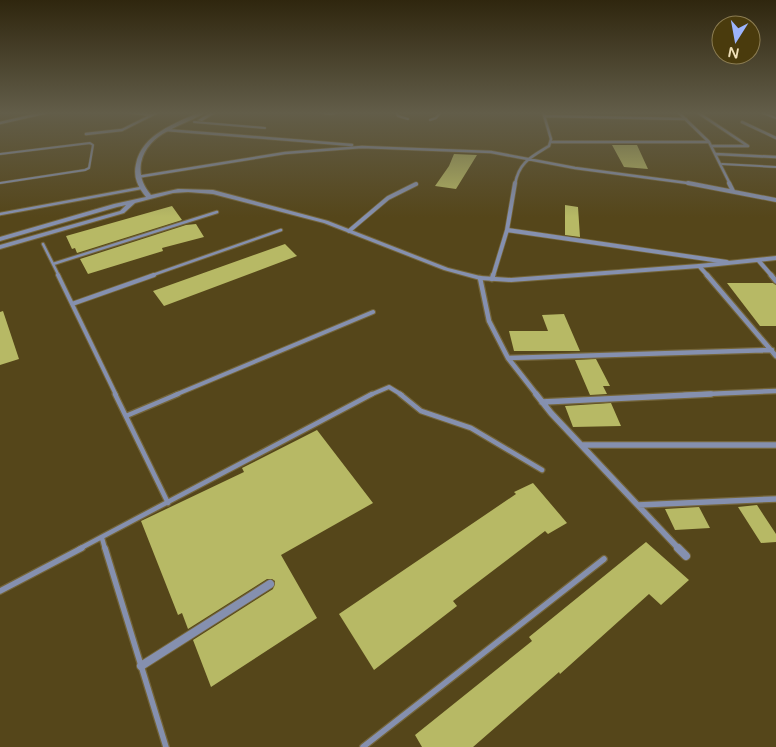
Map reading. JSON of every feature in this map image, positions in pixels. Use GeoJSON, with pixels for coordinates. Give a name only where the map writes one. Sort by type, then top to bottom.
{"type":"FeatureCollection","features":[{"type":"Feature","properties":{"kind":"street"},"geometry":{"type":"LineString","coordinates":[[146,147],[138,157],[137,177],[141,188],[150,198]]}},
{"type":"Feature","properties":{"kind":"street"},"geometry":{"type":"LineString","coordinates":[[137,177],[285,153],[362,147],[491,152],[575,168],[674,180],[776,200]]}},
{"type":"Feature","properties":{"kind":"street"},"geometry":{"type":"LineString","coordinates":[[492,279],[507,230],[517,172],[528,159],[549,147]]}},
{"type":"Feature","properties":{"kind":"street"},"geometry":{"type":"LineString","coordinates":[[712,147],[722,164],[733,191]]}},
{"type":"Feature","properties":{"kind":"street"},"geometry":{"type":"LineString","coordinates":[[716,154],[776,157]]}},
{"type":"Feature","properties":{"kind":"street"},"geometry":{"type":"LineString","coordinates":[[349,231],[388,198],[416,184]]}},
{"type":"Feature","properties":{"kind":"street"},"geometry":{"type":"LineString","coordinates":[[0,239],[116,205],[132,203],[175,191],[195,190],[213,192],[326,222],[446,269],[480,278],[511,280],[699,266],[776,258]]}},
{"type":"Feature","properties":{"kind":"street"},"geometry":{"type":"LineString","coordinates":[[0,247],[122,212],[132,203]]}},
{"type":"Feature","properties":{"kind":"street"},"geometry":{"type":"LineString","coordinates":[[507,230],[731,263]]}},
{"type":"Feature","properties":{"kind":"street"},"geometry":{"type":"LineString","coordinates":[[758,260],[776,281]]}},
{"type":"Feature","properties":{"kind":"street"},"geometry":{"type":"LineString","coordinates":[[699,266],[776,356]]}},
{"type":"Feature","properties":{"kind":"street"},"geometry":{"type":"LineString","coordinates":[[480,278],[489,321],[508,358],[542,402],[686,556]]}},
{"type":"Feature","properties":{"kind":"street"},"geometry":{"type":"LineString","coordinates":[[508,358],[772,350]]}},
{"type":"Feature","properties":{"kind":"street"},"geometry":{"type":"LineString","coordinates":[[542,402],[776,391]]}},
{"type":"Feature","properties":{"kind":"street"},"geometry":{"type":"LineString","coordinates":[[582,445],[776,445]]}},
{"type":"Feature","properties":{"kind":"street"},"geometry":{"type":"LineString","coordinates":[[638,505],[776,499]]}},
{"type":"Feature","properties":{"kind":"street"},"geometry":{"type":"LineString","coordinates":[[141,666],[270,584]]}},
{"type":"Feature","properties":{"kind":"lane"},"geometry":{"type":"LineString","coordinates":[[0,154],[58,147]]}},
{"type":"Feature","properties":{"kind":"lane"},"geometry":{"type":"LineString","coordinates":[[0,183],[85,170],[89,168],[93,147]]}},
{"type":"Feature","properties":{"kind":"lane"},"geometry":{"type":"LineString","coordinates":[[722,164],[776,167]]}},
{"type":"Feature","properties":{"kind":"lane"},"geometry":{"type":"LineString","coordinates":[[0,214],[141,188]]}},
{"type":"Feature","properties":{"kind":"lane"},"geometry":{"type":"LineString","coordinates":[[53,264],[217,212]]}},
{"type":"Feature","properties":{"kind":"lane"},"geometry":{"type":"LineString","coordinates":[[72,304],[281,230]]}},
{"type":"Feature","properties":{"kind":"lane"},"geometry":{"type":"LineString","coordinates":[[43,244],[168,503]]}},
{"type":"Feature","properties":{"kind":"lane"},"geometry":{"type":"LineString","coordinates":[[126,416],[373,312]]}},
{"type":"Feature","properties":{"kind":"lane"},"geometry":{"type":"LineString","coordinates":[[0,591],[388,387],[398,391],[421,411],[471,428],[542,470]]}},
{"type":"Feature","properties":{"kind":"lane"},"geometry":{"type":"LineString","coordinates":[[102,538],[166,747]]}},
{"type":"Feature","properties":{"kind":"lane"},"geometry":{"type":"LineString","coordinates":[[363,747],[604,560]]}},
{"type":"Feature","properties":{"kind":"building"},"geometry":{"type":"Polygon","coordinates":[[[613,147],[638,147],[648,169],[624,167],[613,147]]]}},
{"type":"Feature","properties":{"kind":"building"},"geometry":{"type":"Polygon","coordinates":[[[454,154],[477,155],[456,189],[435,186],[449,166],[454,154]]]}},
{"type":"Feature","properties":{"kind":"building"},"geometry":{"type":"Polygon","coordinates":[[[565,205],[578,207],[580,237],[565,235],[565,205]]]}},
{"type":"Feature","properties":{"kind":"building"},"geometry":{"type":"Polygon","coordinates":[[[172,206],[182,220],[77,253],[75,248],[72,249],[66,236],[172,206]]]}},
{"type":"Feature","properties":{"kind":"building"},"geometry":{"type":"Polygon","coordinates":[[[196,224],[204,237],[162,248],[163,251],[88,274],[80,259],[186,225],[196,224]]]}},
{"type":"Feature","properties":{"kind":"building"},"geometry":{"type":"Polygon","coordinates":[[[285,244],[297,256],[164,306],[153,291],[285,244]]]}},
{"type":"Feature","properties":{"kind":"building"},"geometry":{"type":"Polygon","coordinates":[[[727,283],[773,283],[776,285],[776,326],[760,326],[727,283]]]}},
{"type":"Feature","properties":{"kind":"building"},"geometry":{"type":"Polygon","coordinates":[[[3,311],[19,359],[0,365],[0,312],[3,311]]]}},
{"type":"Feature","properties":{"kind":"building"},"geometry":{"type":"Polygon","coordinates":[[[564,314],[580,351],[514,351],[509,331],[548,331],[542,315],[564,314]]]}},
{"type":"Feature","properties":{"kind":"building"},"geometry":{"type":"Polygon","coordinates":[[[596,359],[610,386],[603,386],[607,394],[590,395],[575,360],[596,359]]]}},
{"type":"Feature","properties":{"kind":"building"},"geometry":{"type":"Polygon","coordinates":[[[611,403],[621,426],[573,427],[565,406],[611,403]]]}},
{"type":"Feature","properties":{"kind":"building"},"geometry":{"type":"Polygon","coordinates":[[[317,430],[373,503],[281,555],[317,618],[211,687],[193,640],[273,589],[275,581],[267,579],[188,629],[182,613],[178,615],[141,521],[244,472],[242,468],[317,430]]]}},
{"type":"Feature","properties":{"kind":"building"},"geometry":{"type":"Polygon","coordinates":[[[533,483],[567,523],[548,534],[545,531],[453,601],[457,606],[374,670],[339,614],[516,494],[514,492],[533,483]]]}},
{"type":"Feature","properties":{"kind":"building"},"geometry":{"type":"Polygon","coordinates":[[[757,505],[776,534],[776,542],[761,543],[738,507],[757,505]]]}},
{"type":"Feature","properties":{"kind":"building"},"geometry":{"type":"Polygon","coordinates":[[[699,507],[710,528],[675,530],[665,509],[699,507]]]}},
{"type":"Feature","properties":{"kind":"building"},"geometry":{"type":"Polygon","coordinates":[[[646,542],[689,580],[661,605],[649,594],[560,674],[559,672],[473,747],[422,747],[415,735],[532,641],[529,637],[646,542]]]}}]}
